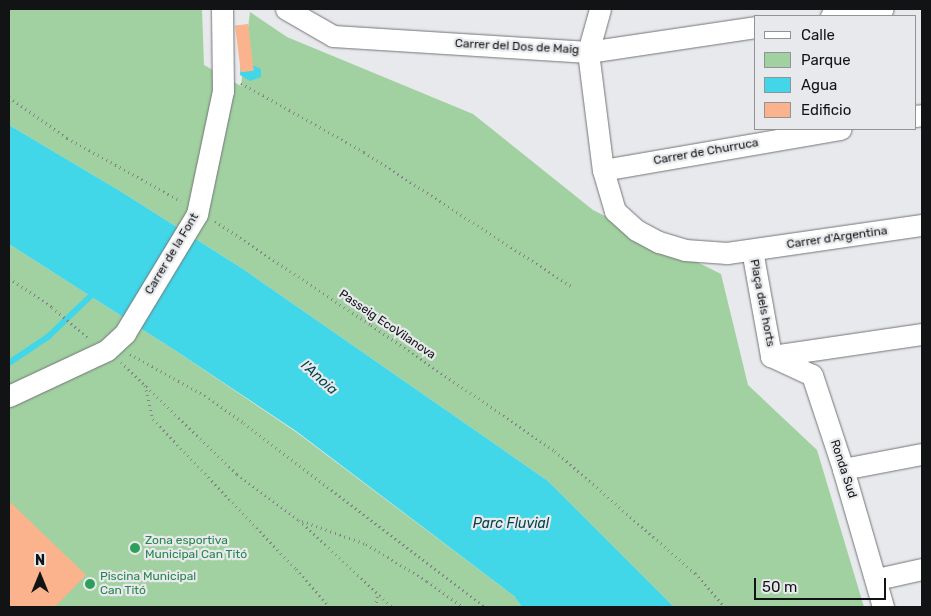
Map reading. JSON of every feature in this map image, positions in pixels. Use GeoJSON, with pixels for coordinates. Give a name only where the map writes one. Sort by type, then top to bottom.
{"type":"FeatureCollection","features":[{"type":"Feature","properties":{"kind":"street","name":"Carrer de la Font"},"geometry":{"type":"LineString","coordinates":[[9,396],[108,350],[125,333],[198,213],[223,91],[222,9]]}},
{"type":"Feature","properties":{"kind":"street","name":"Carrer del Dos de Maig"},"geometry":{"type":"LineString","coordinates":[[286,9],[333,36],[588,52],[754,27]]}},
{"type":"Feature","properties":{"kind":"street"},"geometry":{"type":"LineString","coordinates":[[588,52],[600,9]]}},
{"type":"Feature","properties":{"kind":"street"},"geometry":{"type":"LineString","coordinates":[[838,15],[883,9]]}},
{"type":"Feature","properties":{"kind":"street","name":"Carrer d'Argentina"},"geometry":{"type":"LineString","coordinates":[[588,52],[603,170],[615,211],[636,230],[659,242],[685,250],[727,253],[922,226]]}},
{"type":"Feature","properties":{"kind":"street","name":"Carrer de Churruca"},"geometry":{"type":"LineString","coordinates":[[603,170],[834,130]]}},
{"type":"Feature","properties":{"kind":"street","name":"Plaça dels horts"},"geometry":{"type":"LineString","coordinates":[[752,250],[772,356]]}},
{"type":"Feature","properties":{"kind":"street"},"geometry":{"type":"LineString","coordinates":[[772,356],[922,334]]}},
{"type":"Feature","properties":{"kind":"street","name":"Ronda Sud"},"geometry":{"type":"LineString","coordinates":[[772,356],[812,376],[877,579],[883,607]]}},
{"type":"Feature","properties":{"kind":"street"},"geometry":{"type":"LineString","coordinates":[[843,469],[922,454]]}},
{"type":"Feature","properties":{"kind":"street"},"geometry":{"type":"LineString","coordinates":[[877,579],[922,569]]}},
{"type":"Feature","properties":{"kind":"path"},"geometry":{"type":"LineString","coordinates":[[223,72],[364,152],[571,286]]}},
{"type":"Feature","properties":{"kind":"path","name":"Passeig EcoVilanova"},"geometry":{"type":"LineString","coordinates":[[9,97],[67,138],[198,213],[371,325],[555,451],[695,572],[725,607]]}},
{"type":"Feature","properties":{"kind":"path"},"geometry":{"type":"LineString","coordinates":[[9,278],[52,307],[83,335]]}},
{"type":"Feature","properties":{"kind":"path"},"geometry":{"type":"LineString","coordinates":[[108,350],[237,474],[299,520],[392,607]]}},
{"type":"Feature","properties":{"kind":"path"},"geometry":{"type":"LineString","coordinates":[[108,350],[129,353],[209,398],[485,607]]}},
{"type":"Feature","properties":{"kind":"path"},"geometry":{"type":"LineString","coordinates":[[145,384],[153,419],[330,607]]}},
{"type":"Feature","properties":{"kind":"path"},"geometry":{"type":"LineString","coordinates":[[299,520],[366,544],[427,581],[463,607]]}},
{"type":"Feature","properties":{"kind":"path"},"geometry":{"type":"LineString","coordinates":[[376,607],[378,595]]}},
{"type":"Feature","properties":{"kind":"green space"},"geometry":{"type":"Polygon","coordinates":[[[9,9],[202,9],[204,65],[241,86],[250,12],[287,37],[473,114],[593,210],[721,274],[748,385],[817,450],[864,607],[674,607],[548,481],[240,267],[120,191],[9,125],[9,9]]]}},
{"type":"Feature","properties":{"kind":"green space"},"geometry":{"type":"Polygon","coordinates":[[[9,244],[173,349],[296,432],[514,596],[522,607],[9,607],[9,244]]]}},
{"type":"Feature","properties":{"kind":"water"},"geometry":{"type":"Polygon","coordinates":[[[241,60],[261,69],[261,77],[250,81],[240,75],[241,60]]]}},
{"type":"Feature","properties":{"kind":"water","name":"Parc Fluvial"},"geometry":{"type":"Polygon","coordinates":[[[9,125],[120,191],[240,267],[548,481],[674,607],[522,607],[514,596],[296,431],[173,349],[9,244],[9,125]]]}},
{"type":"Feature","properties":{"kind":"building"},"geometry":{"type":"Polygon","coordinates":[[[248,24],[254,71],[241,72],[235,26],[248,24]]]}},
{"type":"Feature","properties":{"kind":"building"},"geometry":{"type":"Polygon","coordinates":[[[9,501],[86,575],[55,607],[9,607],[9,501]]]}},
{"type":"Feature","properties":{"kind":"waterway"},"geometry":{"type":"LineString","coordinates":[[9,363],[48,337],[95,292]]}},
{"type":"Feature","properties":{"kind":"place","name":"Zona esportiva Municipal Can Titó"},"geometry":{"type":"Point","coordinates":[135,548]}},
{"type":"Feature","properties":{"kind":"place","name":"Piscina Municipal Can Titó"},"geometry":{"type":"Point","coordinates":[90,584]}},
{"type":"Feature","properties":{"kind":"water label","name":"l'Anoia"},"geometry":{"type":"Point","coordinates":[319,378]}}]}
